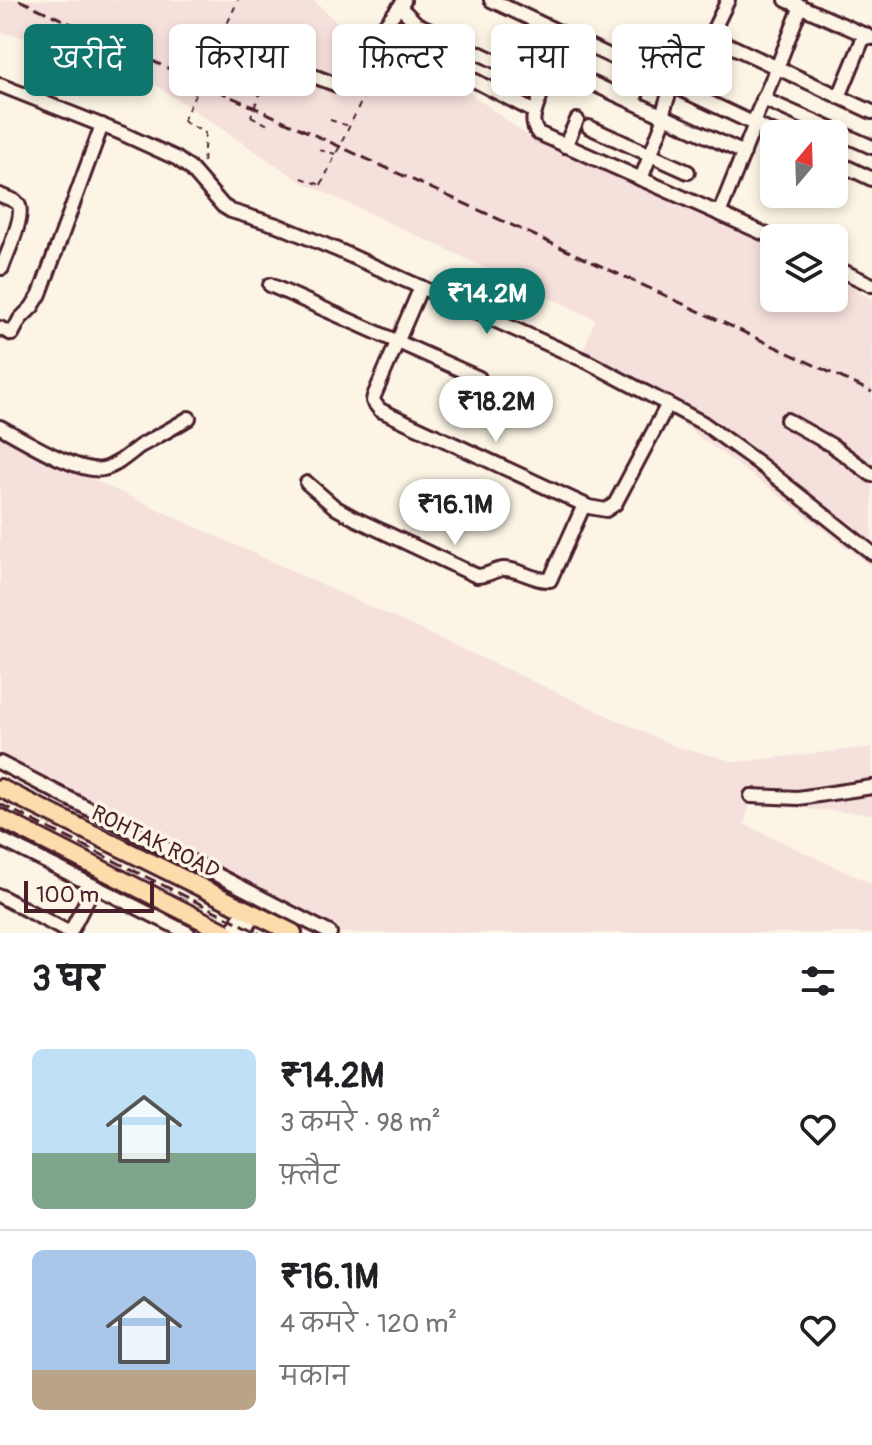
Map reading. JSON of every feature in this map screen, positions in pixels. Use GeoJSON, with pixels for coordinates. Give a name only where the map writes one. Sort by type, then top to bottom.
{"type":"FeatureCollection","features":[{"type":"Feature","properties":{"kind":"main road","name":"ROHTAK ROAD"},"geometry":{"type":"LineString","coordinates":[[0,788],[293,933]]}},
{"type":"Feature","properties":{"kind":"main road"},"geometry":{"type":"LineString","coordinates":[[0,818],[230,933]]}},
{"type":"Feature","properties":{"kind":"street"},"geometry":{"type":"LineString","coordinates":[[491,0],[542,24]]}},
{"type":"Feature","properties":{"kind":"street"},"geometry":{"type":"LineString","coordinates":[[728,0],[713,31],[714,38],[872,112]]}},
{"type":"Feature","properties":{"kind":"street"},"geometry":{"type":"LineString","coordinates":[[786,0],[808,5],[868,36],[839,97]]}},
{"type":"Feature","properties":{"kind":"street"},"geometry":{"type":"LineString","coordinates":[[316,77],[337,85],[402,4],[412,21],[418,24]]}},
{"type":"Feature","properties":{"kind":"street"},"geometry":{"type":"LineString","coordinates":[[719,214],[763,99],[808,5]]}},
{"type":"Feature","properties":{"kind":"street"},"geometry":{"type":"LineString","coordinates":[[475,81],[535,112]]}},
{"type":"Feature","properties":{"kind":"street"},"geometry":{"type":"LineString","coordinates":[[0,85],[176,158],[191,169],[231,211],[277,225],[421,287],[588,362],[668,404],[703,423],[757,462],[872,553]]}},
{"type":"Feature","properties":{"kind":"street"},"geometry":{"type":"LineString","coordinates":[[596,85],[744,153]]}},
{"type":"Feature","properties":{"kind":"street"},"geometry":{"type":"LineString","coordinates":[[540,96],[532,125],[538,133],[760,232]]}},
{"type":"Feature","properties":{"kind":"street"},"geometry":{"type":"LineString","coordinates":[[633,102],[635,96]]}},
{"type":"Feature","properties":{"kind":"street"},"geometry":{"type":"LineString","coordinates":[[641,179],[669,96]]}},
{"type":"Feature","properties":{"kind":"street"},"geometry":{"type":"LineString","coordinates":[[695,96],[760,127]]}},
{"type":"Feature","properties":{"kind":"street"},"geometry":{"type":"LineString","coordinates":[[763,99],[872,147]]}},
{"type":"Feature","properties":{"kind":"street"},"geometry":{"type":"LineString","coordinates":[[565,146],[583,124],[688,172]]}},
{"type":"Feature","properties":{"kind":"street"},"geometry":{"type":"LineString","coordinates":[[0,328],[13,333],[40,294],[102,125]]}},
{"type":"Feature","properties":{"kind":"street"},"geometry":{"type":"LineString","coordinates":[[848,168],[872,179]]}},
{"type":"Feature","properties":{"kind":"street"},"geometry":{"type":"LineString","coordinates":[[0,195],[14,201],[21,212],[2,268]]}},
{"type":"Feature","properties":{"kind":"street"},"geometry":{"type":"LineString","coordinates":[[848,274],[872,285]]}},
{"type":"Feature","properties":{"kind":"street"},"geometry":{"type":"LineString","coordinates":[[270,285],[479,378]]}},
{"type":"Feature","properties":{"kind":"street"},"geometry":{"type":"LineString","coordinates":[[421,287],[373,401],[380,410],[584,505],[606,510],[615,504],[668,404]]}},
{"type":"Feature","properties":{"kind":"street"},"geometry":{"type":"LineString","coordinates":[[0,427],[75,465],[103,469],[189,418]]}},
{"type":"Feature","properties":{"kind":"street"},"geometry":{"type":"LineString","coordinates":[[787,420],[833,446],[872,475]]}},
{"type":"Feature","properties":{"kind":"street"},"geometry":{"type":"LineString","coordinates":[[307,483],[336,508],[356,519],[477,576],[486,576],[501,569],[538,580],[550,580],[584,505]]}},
{"type":"Feature","properties":{"kind":"street"},"geometry":{"type":"LineString","coordinates":[[0,763],[330,933]]}},
{"type":"Feature","properties":{"kind":"street"},"geometry":{"type":"LineString","coordinates":[[751,796],[798,798],[872,787]]}},
{"type":"Feature","properties":{"kind":"street"},"geometry":{"type":"LineString","coordinates":[[0,839],[188,933]]}},
{"type":"Feature","properties":{"kind":"street"},"geometry":{"type":"LineString","coordinates":[[0,896],[70,933],[94,886]]}},
{"type":"Feature","properties":{"kind":"street"},"geometry":{"type":"LineString","coordinates":[[230,933],[249,911]]}},
{"type":"Feature","properties":{"kind":"street"},"geometry":{"type":"LineString","coordinates":[[244,933],[249,911]]}},
{"type":"Feature","properties":{"kind":"path"},"geometry":{"type":"LineString","coordinates":[[227,24],[238,0]]}},
{"type":"Feature","properties":{"kind":"path"},"geometry":{"type":"LineString","coordinates":[[194,96],[183,121],[205,133],[202,182]]}},
{"type":"Feature","properties":{"kind":"path"},"geometry":{"type":"LineString","coordinates":[[259,96],[251,116],[270,126]]}},
{"type":"Feature","properties":{"kind":"path"},"geometry":{"type":"LineString","coordinates":[[302,178],[321,185],[364,96]]}},
{"type":"Feature","properties":{"kind":"path"},"geometry":{"type":"LineString","coordinates":[[330,120],[349,126]]}},
{"type":"Feature","properties":{"kind":"path"},"geometry":{"type":"LineString","coordinates":[[319,150],[336,154]]}},
{"type":"Feature","properties":{"kind":"shaded area"},"geometry":{"type":"Polygon","coordinates":[[[0,0],[313,0],[339,24],[332,24],[332,96],[474,96],[533,140],[748,234],[760,240],[760,312],[848,312],[848,286],[872,299],[872,567],[653,403],[578,364],[595,319],[300,181],[172,96],[316,96],[316,24],[169,24],[169,94],[153,83],[153,24],[24,24],[24,37],[0,32],[0,0]]]}},
{"type":"Feature","properties":{"kind":"shaded area"},"geometry":{"type":"Polygon","coordinates":[[[0,437],[674,746],[737,762],[872,747],[872,814],[750,805],[744,824],[872,884],[872,933],[304,933],[0,773],[0,437]]]}},
{"type":"Feature","properties":{"kind":"railway"},"geometry":{"type":"LineString","coordinates":[[19,0],[872,392]]}},
{"type":"Feature","properties":{"kind":"railway"},"geometry":{"type":"LineString","coordinates":[[0,804],[259,933]]}}]}
